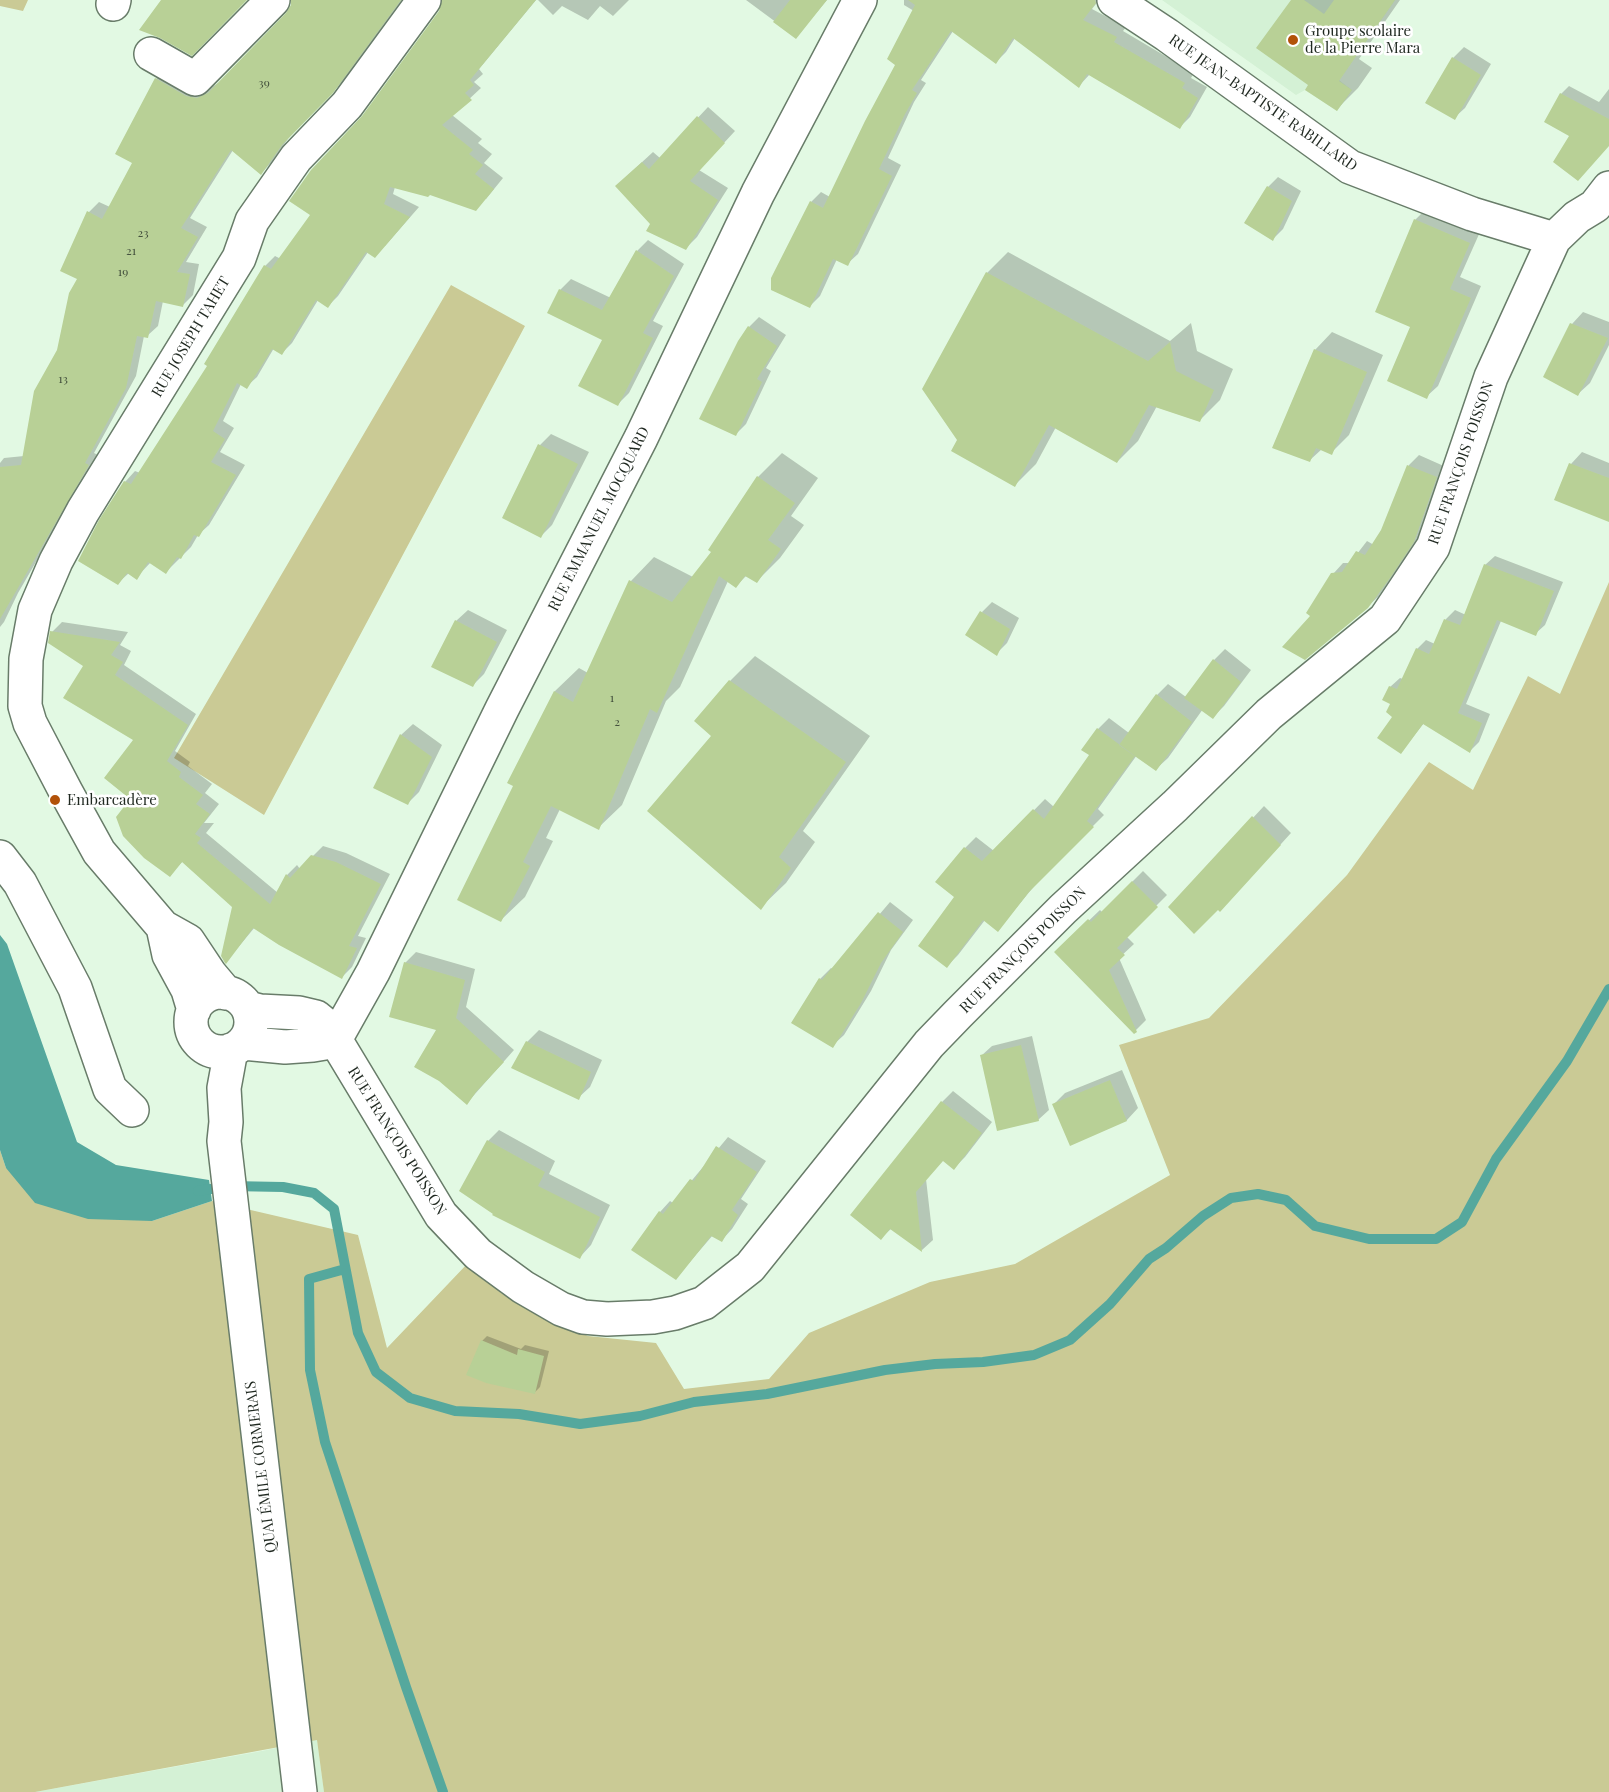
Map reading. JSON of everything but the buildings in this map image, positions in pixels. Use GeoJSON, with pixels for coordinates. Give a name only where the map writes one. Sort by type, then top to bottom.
{"type":"FeatureCollection","features":[{"type":"Feature","properties":{"kind":"street"},"geometry":{"type":"LineString","coordinates":[[151,54],[195,79],[273,0]]}},
{"type":"Feature","properties":{"kind":"street","name":"RUE JOSEPH TAHET"},"geometry":{"type":"LineString","coordinates":[[163,927],[99,852],[30,723],[26,706],[26,659],[35,610],[56,561],[83,511],[239,258],[252,221],[296,158],[347,105],[424,0]]}},
{"type":"Feature","properties":{"kind":"street","name":"RUE EMMANUEL MOCQUARD"},"geometry":{"type":"LineString","coordinates":[[336,1038],[373,972],[502,709],[641,438],[758,193],[860,0]]}},
{"type":"Feature","properties":{"kind":"street","name":"RUE JEAN-BAPTISTE RABILLARD"},"geometry":{"type":"LineString","coordinates":[[1114,0],[1167,35],[1350,167],[1472,214],[1554,239]]}},
{"type":"Feature","properties":{"kind":"street","name":"RUE FRANÇOIS POISSON"},"geometry":{"type":"LineString","coordinates":[[237,1000],[260,1011],[299,1013],[316,1017],[327,1026],[441,1215],[478,1254],[522,1287],[561,1309],[584,1317],[607,1319],[652,1317],[675,1313],[704,1303],[750,1267],[929,1044],[958,1014],[1063,909],[1175,806],[1269,714],[1385,619],[1433,547],[1491,377],[1554,239],[1577,217],[1604,204]]}},
{"type":"Feature","properties":{"kind":"street"},"geometry":{"type":"LineString","coordinates":[[0,856],[20,884],[75,988],[110,1089],[132,1110]]}},
{"type":"Feature","properties":{"kind":"street"},"geometry":{"type":"LineString","coordinates":[[163,927],[188,941],[210,974],[251,1017],[248,1036],[225,1046]]}},
{"type":"Feature","properties":{"kind":"street"},"geometry":{"type":"LineString","coordinates":[[163,927],[169,955],[188,990],[194,1010]]}},
{"type":"Feature","properties":{"kind":"street"},"geometry":{"type":"LineString","coordinates":[[237,1000],[211,994],[204,998],[191,1017],[193,1032],[225,1046],[313,1045],[326,1043],[336,1038]]}},
{"type":"Feature","properties":{"kind":"street","name":"QUAI ÉMILE CORMERAIS"},"geometry":{"type":"LineString","coordinates":[[225,1046],[206,1099],[213,1125],[225,1152],[300,1792]]}},
{"type":"Feature","properties":{"kind":"shaded area"},"geometry":{"type":"Polygon","coordinates":[[[0,0],[28,0],[23,11],[0,6],[0,0]]]}},
{"type":"Feature","properties":{"kind":"shaded area","name":"Groupe scolaire de la Pierre Mara"},"geometry":{"type":"Polygon","coordinates":[[[1162,0],[1395,0],[1339,80],[1352,90],[1337,111],[1305,90],[1296,95],[1162,0]]]}},
{"type":"Feature","properties":{"kind":"shaded area"},"geometry":{"type":"Polygon","coordinates":[[[451,285],[525,326],[264,815],[174,758],[451,285]]]}},
{"type":"Feature","properties":{"kind":"shaded area"},"geometry":{"type":"Polygon","coordinates":[[[1609,582],[1609,1792],[324,1792],[317,1740],[35,1792],[0,1792],[0,1150],[6,1168],[152,1221],[212,1201],[358,1235],[387,1348],[469,1262],[501,1293],[528,1310],[588,1336],[656,1343],[684,1389],[769,1379],[809,1333],[930,1282],[1015,1264],[1170,1175],[1119,1045],[1209,1018],[1347,875],[1429,762],[1473,790],[1528,676],[1560,694],[1609,582]]]}},
{"type":"Feature","properties":{"kind":"shaded area"},"geometry":{"type":"Polygon","coordinates":[[[317,1739],[324,1792],[35,1792],[262,1751],[317,1739]]]}},
{"type":"Feature","properties":{"kind":"water"},"geometry":{"type":"Polygon","coordinates":[[[0,935],[7,944],[77,1142],[116,1165],[209,1180],[212,1201],[152,1221],[88,1219],[35,1203],[6,1168],[0,1150],[0,935]]]}},
{"type":"Feature","properties":{"kind":"waterway"},"geometry":{"type":"LineString","coordinates":[[198,1191],[230,1186],[283,1187],[314,1193],[334,1209],[358,1333],[376,1372],[410,1398],[455,1411],[519,1414],[580,1424],[640,1416],[694,1402],[767,1394],[885,1370],[935,1364],[983,1362],[1034,1355],[1070,1340],[1110,1304],[1149,1259],[1166,1248],[1203,1216],[1231,1198],[1258,1194],[1286,1200],[1315,1226],[1369,1239],[1436,1239],[1462,1222],[1496,1159],[1567,1061],[1609,989]]}},
{"type":"Feature","properties":{"kind":"waterway"},"geometry":{"type":"LineString","coordinates":[[345,1269],[309,1279],[310,1370],[325,1442],[443,1792]]}},
{"type":"Feature","properties":{"kind":"place","name":"Groupe scolaire de la Pierre Mara"},"geometry":{"type":"Point","coordinates":[1293,40]}},
{"type":"Feature","properties":{"kind":"place","name":"Embarcadère"},"geometry":{"type":"Point","coordinates":[55,800]}}]}
